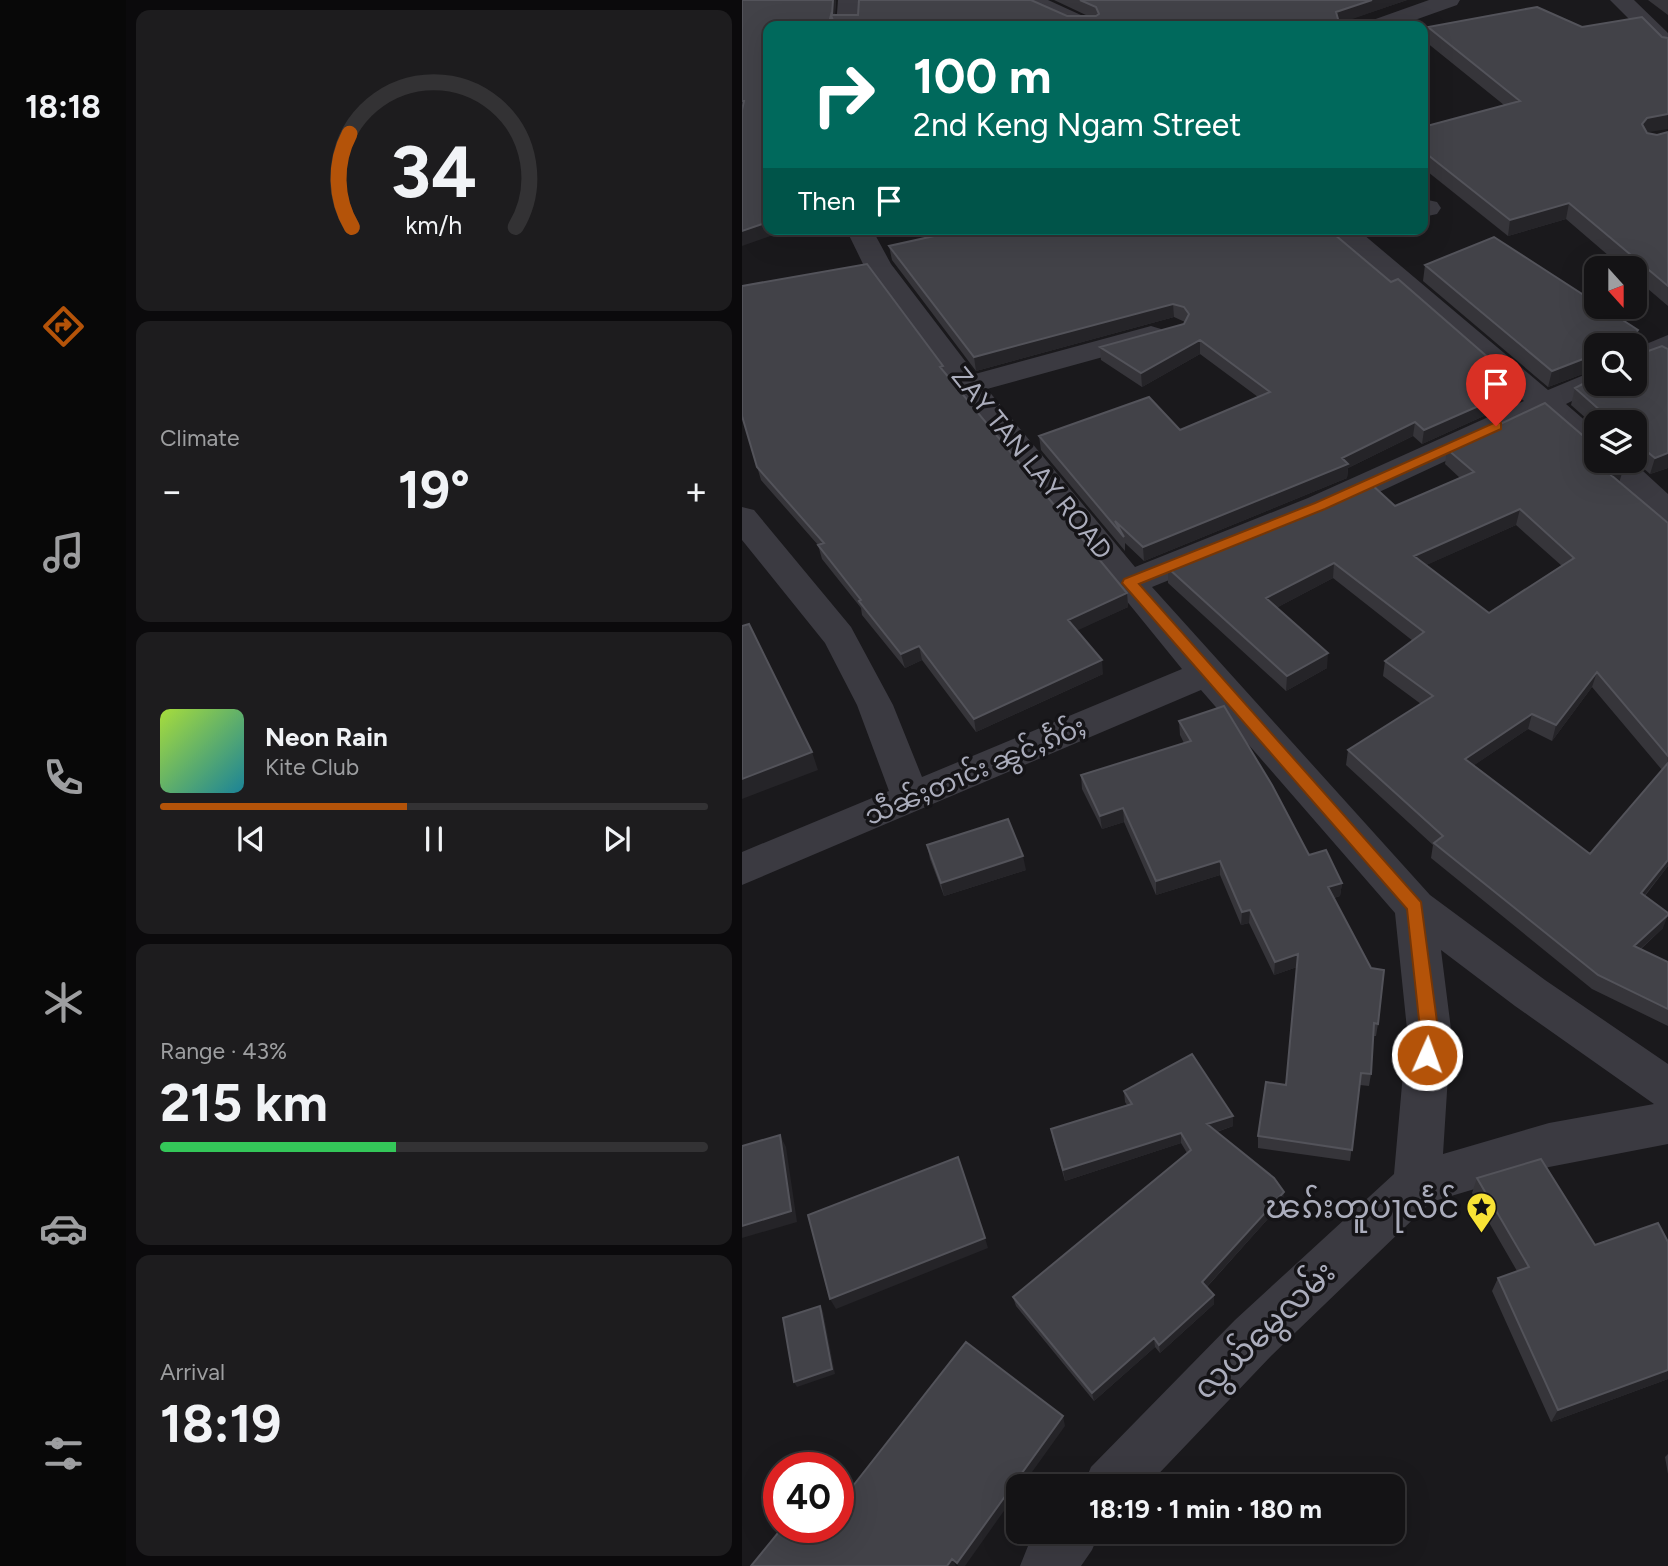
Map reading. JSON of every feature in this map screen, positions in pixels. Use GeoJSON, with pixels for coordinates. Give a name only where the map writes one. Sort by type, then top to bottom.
{"type":"FeatureCollection","features":[{"type":"Feature","properties":{"kind":"street"},"geometry":{"type":"LineString","coordinates":[[847,21],[849,0]]}},
{"type":"Feature","properties":{"kind":"street"},"geometry":{"type":"LineString","coordinates":[[1024,0],[1045,6],[1076,21]]}},
{"type":"Feature","properties":{"kind":"street"},"geometry":{"type":"LineString","coordinates":[[1392,21],[1449,0]]}},
{"type":"Feature","properties":{"kind":"street"},"geometry":{"type":"LineString","coordinates":[[1621,0],[1668,45]]}},
{"type":"Feature","properties":{"kind":"street","name":"ZAY TAN LAY ROAD"},"geometry":{"type":"LineString","coordinates":[[860,235],[865,268],[967,385],[1129,583],[1415,907],[1530,993],[1668,1089]]}},
{"type":"Feature","properties":{"kind":"street"},"geometry":{"type":"LineString","coordinates":[[1350,235],[1584,436]]}},
{"type":"Feature","properties":{"kind":"street"},"geometry":{"type":"LineString","coordinates":[[967,385],[1173,328]]}},
{"type":"Feature","properties":{"kind":"street"},"geometry":{"type":"LineString","coordinates":[[1647,354],[1668,344]]}},
{"type":"Feature","properties":{"kind":"street"},"geometry":{"type":"LineString","coordinates":[[1129,583],[1320,506],[1584,385]]}},
{"type":"Feature","properties":{"kind":"street"},"geometry":{"type":"LineString","coordinates":[[1626,473],[1668,512]]}},
{"type":"Feature","properties":{"kind":"street"},"geometry":{"type":"LineString","coordinates":[[742,517],[839,636],[875,705],[911,799]]}},
{"type":"Feature","properties":{"kind":"street","name":"သဵၼ်ႈတၢင်း ၼွင်ႇၵႅဝ်ႈ"},"geometry":{"type":"LineString","coordinates":[[742,869],[911,799],[1023,748],[1207,673]]}},
{"type":"Feature","properties":{"kind":"street"},"geometry":{"type":"LineString","coordinates":[[1415,907],[1429,1029],[1417,1184]]}},
{"type":"Feature","properties":{"kind":"street","name":"လွယ်မွေလမ်း"},"geometry":{"type":"LineString","coordinates":[[1122,1474],[1252,1338],[1417,1184],[1549,1145],[1668,1123]]}},
{"type":"Feature","properties":{"kind":"street"},"geometry":{"type":"LineString","coordinates":[[1048,1566],[1064,1544]]}},
{"type":"Feature","properties":{"kind":"building"},"geometry":{"type":"Polygon","coordinates":[[[742,0],[833,0],[832,15],[858,15],[859,0],[1031,0],[1067,16],[1096,16],[1099,14],[1096,7],[1080,0],[1372,0],[1336,12],[1339,21],[833,21],[831,15],[829,21],[763,21],[763,224],[742,231],[742,0]]]}},
{"type":"Feature","properties":{"kind":"building"},"geometry":{"type":"Polygon","coordinates":[[[1537,7],[1582,27],[1642,17],[1662,37],[1668,38],[1668,114],[1647,118],[1642,124],[1647,133],[1657,135],[1668,132],[1668,286],[1647,268],[1647,256],[1632,256],[1569,203],[1510,220],[1428,155],[1428,126],[1520,101],[1428,27],[1537,7]]]}},
{"type":"Feature","properties":{"kind":"building"},"geometry":{"type":"Polygon","coordinates":[[[939,235],[1335,235],[1391,282],[1398,279],[1522,387],[1424,430],[1415,422],[1342,458],[1348,464],[1143,547],[1115,521],[1124,537],[1039,436],[1149,397],[1180,430],[1270,392],[1200,340],[1141,373],[1100,347],[1184,324],[1189,314],[1184,307],[1173,304],[974,357],[889,246],[939,235]]]}},
{"type":"Feature","properties":{"kind":"building"},"geometry":{"type":"Polygon","coordinates":[[[1494,237],[1584,295],[1584,319],[1621,319],[1638,330],[1636,333],[1584,333],[1584,359],[1552,371],[1425,265],[1494,237]]]}},
{"type":"Feature","properties":{"kind":"building"},"geometry":{"type":"Polygon","coordinates":[[[867,264],[943,366],[940,367],[1127,593],[1068,620],[1102,660],[974,719],[919,646],[901,654],[859,601],[861,600],[818,545],[824,543],[757,467],[742,416],[742,286],[867,264]]]}},
{"type":"Feature","properties":{"kind":"building"},"geometry":{"type":"Polygon","coordinates":[[[1662,346],[1668,349],[1668,453],[1655,458],[1647,452],[1647,410],[1600,410],[1584,396],[1647,396],[1647,351],[1662,346]]]}},
{"type":"Feature","properties":{"kind":"building"},"geometry":{"type":"Polygon","coordinates":[[[1584,383],[1584,396],[1575,388],[1584,383]]]}},
{"type":"Feature","properties":{"kind":"building"},"geometry":{"type":"Polygon","coordinates":[[[1545,403],[1584,436],[1584,473],[1616,473],[1611,475],[1668,523],[1668,756],[1597,672],[1556,725],[1532,714],[1465,759],[1590,854],[1668,763],[1668,860],[1641,893],[1668,915],[1634,946],[1668,962],[1668,1009],[1598,975],[1434,843],[1443,836],[1348,750],[1433,696],[1385,661],[1424,632],[1334,563],[1266,598],[1328,653],[1287,676],[1168,568],[1371,484],[1395,506],[1474,472],[1447,449],[1545,403]],[[1520,509],[1414,556],[1489,613],[1574,558],[1520,509]]]}},
{"type":"Feature","properties":{"kind":"building"},"geometry":{"type":"Polygon","coordinates":[[[749,624],[812,752],[742,779],[742,626],[749,624]]]}},
{"type":"Feature","properties":{"kind":"building"},"geometry":{"type":"Polygon","coordinates":[[[1224,706],[1272,785],[1309,855],[1326,850],[1342,883],[1328,887],[1371,968],[1384,970],[1378,1024],[1374,1023],[1371,1074],[1361,1073],[1352,1150],[1258,1136],[1266,1082],[1286,1085],[1298,954],[1275,962],[1250,910],[1242,912],[1220,861],[1156,881],[1123,808],[1100,816],[1081,775],[1191,741],[1179,721],[1224,706]]]}},
{"type":"Feature","properties":{"kind":"building"},"geometry":{"type":"Polygon","coordinates":[[[1008,819],[1023,856],[941,883],[927,845],[1008,819]]]}},
{"type":"Feature","properties":{"kind":"building"},"geometry":{"type":"Polygon","coordinates":[[[1192,1054],[1233,1116],[1207,1124],[1274,1178],[1284,1192],[1202,1282],[1214,1295],[1159,1345],[1154,1338],[1092,1393],[1013,1297],[1191,1150],[1181,1133],[1063,1170],[1051,1129],[1132,1104],[1124,1091],[1192,1054]]]}},
{"type":"Feature","properties":{"kind":"building"},"geometry":{"type":"Polygon","coordinates":[[[780,1135],[791,1211],[742,1226],[742,1146],[780,1135]]]}},
{"type":"Feature","properties":{"kind":"building"},"geometry":{"type":"Polygon","coordinates":[[[958,1157],[985,1238],[830,1299],[808,1215],[958,1157]]]}},
{"type":"Feature","properties":{"kind":"building"},"geometry":{"type":"Polygon","coordinates":[[[1541,1159],[1595,1245],[1658,1223],[1668,1242],[1668,1370],[1558,1410],[1498,1278],[1529,1267],[1477,1178],[1541,1159]]]}},
{"type":"Feature","properties":{"kind":"building"},"geometry":{"type":"Polygon","coordinates":[[[820,1306],[832,1369],[794,1382],[783,1318],[820,1306]]]}},
{"type":"Feature","properties":{"kind":"building"},"geometry":{"type":"Polygon","coordinates":[[[966,1342],[1063,1416],[1021,1474],[1006,1474],[1006,1495],[957,1563],[952,1559],[947,1566],[751,1566],[770,1543],[854,1543],[854,1485],[966,1342]]]}},
{"type":"Feature","properties":{"kind":"place","name":"ၽၵ်းတူပႃလႅင်"},"geometry":{"type":"Point","coordinates":[1482,1234]}},
{"type":"Feature","properties":{"kind":"route"},"geometry":{"type":"LineString","coordinates":[[1427,1055],[1429,1029],[1415,907],[1129,583],[1320,506],[1496,426]]}}]}
